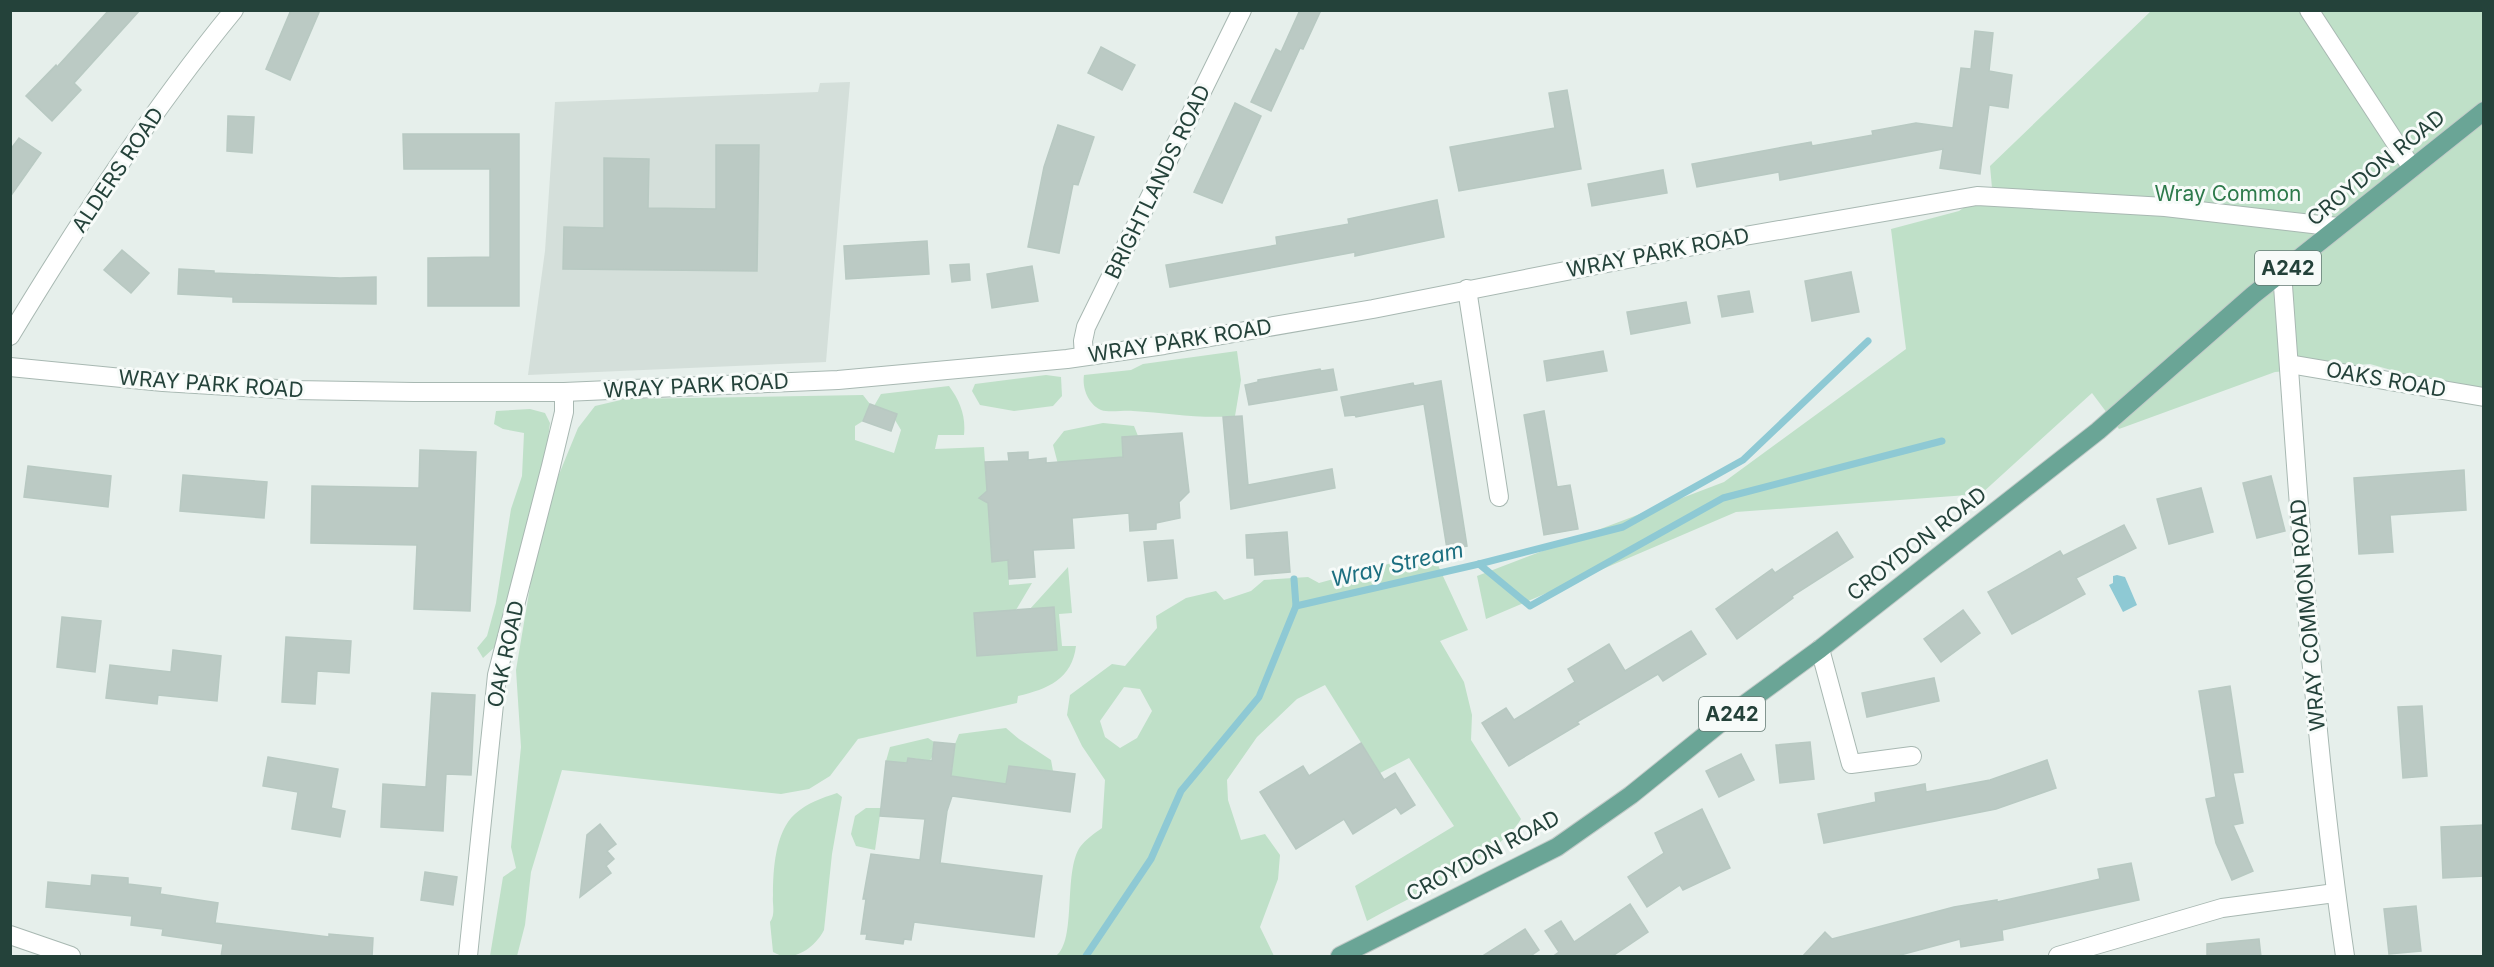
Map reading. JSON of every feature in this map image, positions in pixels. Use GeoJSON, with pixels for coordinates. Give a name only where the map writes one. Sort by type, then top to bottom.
{"type":"FeatureCollection","features":[{"type":"Feature","properties":{"kind":"main road","name":"CROYDON ROAD"},"geometry":{"type":"LineString","coordinates":[[1340,957],[1557,847],[1631,795],[1734,712],[1820,649],[2098,431],[2282,272],[2484,111]]}},
{"type":"Feature","properties":{"kind":"street","name":"ALDERS ROAD"},"geometry":{"type":"LineString","coordinates":[[10,336],[106,187],[190,64],[234,10]]}},
{"type":"Feature","properties":{"kind":"street","name":"BRIGHTLANDS ROAD"},"geometry":{"type":"LineString","coordinates":[[1084,356],[1083,341],[1086,327],[1242,10]]}},
{"type":"Feature","properties":{"kind":"street"},"geometry":{"type":"LineString","coordinates":[[2309,10],[2412,168]]}},
{"type":"Feature","properties":{"kind":"street","name":"WRAY PARK ROAD"},"geometry":{"type":"LineString","coordinates":[[10,367],[163,382],[294,390],[564,392],[838,380],[1084,356],[1240,332],[1738,237],[1977,196],[2164,207],[2338,227]]}},
{"type":"Feature","properties":{"kind":"street","name":"WRAY COMMON ROAD"},"geometry":{"type":"LineString","coordinates":[[2282,272],[2308,621],[2335,893],[2344,957]]}},
{"type":"Feature","properties":{"kind":"street"},"geometry":{"type":"LineString","coordinates":[[1467,289],[1499,497]]}},
{"type":"Feature","properties":{"kind":"street","name":"OAKS ROAD"},"geometry":{"type":"LineString","coordinates":[[2289,363],[2484,397]]}},
{"type":"Feature","properties":{"kind":"street","name":"OAK ROAD"},"geometry":{"type":"LineString","coordinates":[[468,957],[497,675],[564,412],[564,392]]}},
{"type":"Feature","properties":{"kind":"street"},"geometry":{"type":"LineString","coordinates":[[1820,649],[1851,764],[1912,756]]}},
{"type":"Feature","properties":{"kind":"street"},"geometry":{"type":"LineString","coordinates":[[2058,957],[2222,908],[2335,893]]}},
{"type":"Feature","properties":{"kind":"street"},"geometry":{"type":"LineString","coordinates":[[10,935],[71,957]]}},
{"type":"Feature","properties":{"kind":"shaded area"},"geometry":{"type":"Polygon","coordinates":[[[850,82],[826,362],[528,375],[545,251],[555,102],[818,92],[820,83],[850,82]]]}},
{"type":"Feature","properties":{"kind":"green space","name":"Wray Common"},"geometry":{"type":"Polygon","coordinates":[[[2151,11],[2483,11],[2483,396],[2370,364],[2275,372],[2119,429],[2092,393],[1981,494],[1736,512],[1486,619],[1477,576],[1724,482],[1906,349],[1891,229],[1959,211],[1992,188],[1990,166],[2151,11]]]}},
{"type":"Feature","properties":{"kind":"green space"},"geometry":{"type":"Polygon","coordinates":[[[1237,351],[1241,380],[1235,416],[1209,417],[1104,411],[1089,400],[1085,390],[1084,375],[1131,370],[1143,364],[1237,351]]]}},
{"type":"Feature","properties":{"kind":"green space"},"geometry":{"type":"Polygon","coordinates":[[[1046,375],[1061,377],[1062,396],[1053,406],[1014,411],[980,405],[972,391],[975,384],[1046,375]]]}},
{"type":"Feature","properties":{"kind":"green space"},"geometry":{"type":"Polygon","coordinates":[[[949,386],[961,409],[964,435],[938,435],[935,449],[984,447],[987,491],[982,495],[982,499],[988,503],[992,561],[1008,560],[1009,585],[1032,583],[1016,610],[1030,609],[1068,567],[1072,613],[1059,614],[1062,646],[1076,646],[1074,657],[1064,674],[1048,686],[1018,696],[1017,703],[858,739],[830,776],[809,789],[781,794],[562,770],[531,872],[525,925],[517,956],[490,956],[503,877],[516,868],[511,847],[521,747],[516,670],[532,575],[553,489],[578,428],[595,406],[625,399],[863,395],[870,404],[863,421],[855,426],[855,440],[894,453],[901,430],[895,420],[897,414],[874,406],[881,394],[949,386]]]}},
{"type":"Feature","properties":{"kind":"green space"},"geometry":{"type":"Polygon","coordinates":[[[530,409],[545,413],[550,423],[545,463],[496,646],[483,658],[477,648],[487,636],[496,603],[511,509],[522,476],[524,433],[503,429],[494,424],[496,411],[530,409]]]}},
{"type":"Feature","properties":{"kind":"green space"},"geometry":{"type":"Polygon","coordinates":[[[1103,423],[1134,426],[1138,436],[1122,438],[1123,457],[1059,468],[1053,445],[1064,431],[1103,423]]]}},
{"type":"Feature","properties":{"kind":"green space"},"geometry":{"type":"Polygon","coordinates":[[[1399,561],[1436,561],[1468,630],[1440,641],[1464,682],[1472,715],[1471,740],[1521,819],[1510,833],[1474,862],[1367,921],[1355,886],[1454,826],[1409,758],[1380,773],[1325,685],[1297,699],[1257,737],[1227,780],[1228,800],[1241,840],[1265,834],[1280,855],[1278,879],[1260,927],[1274,956],[1056,956],[1066,936],[1075,858],[1082,844],[1102,828],[1105,780],[1082,746],[1067,715],[1070,695],[1112,664],[1125,666],[1157,628],[1156,616],[1186,598],[1216,591],[1224,600],[1251,591],[1264,580],[1308,577],[1319,583],[1399,561]],[[1124,687],[1100,721],[1105,737],[1120,748],[1137,738],[1152,711],[1140,689],[1124,687]]]}},
{"type":"Feature","properties":{"kind":"green space"},"geometry":{"type":"Polygon","coordinates":[[[1006,728],[1051,760],[1053,771],[1009,766],[1006,784],[963,778],[961,797],[949,796],[955,744],[959,734],[1006,728]]]}},
{"type":"Feature","properties":{"kind":"green space"},"geometry":{"type":"Polygon","coordinates":[[[928,738],[934,742],[932,757],[926,768],[919,759],[908,758],[907,763],[886,761],[890,747],[928,738]]]}},
{"type":"Feature","properties":{"kind":"green space"},"geometry":{"type":"Polygon","coordinates":[[[837,793],[842,797],[832,854],[824,930],[815,943],[802,952],[788,956],[780,955],[773,952],[770,922],[773,912],[774,874],[779,841],[788,822],[795,814],[815,801],[837,793]]]}},
{"type":"Feature","properties":{"kind":"green space"},"geometry":{"type":"Polygon","coordinates":[[[866,808],[881,808],[875,850],[856,846],[851,834],[855,816],[866,808]]]}},
{"type":"Feature","properties":{"kind":"water"},"geometry":{"type":"Polygon","coordinates":[[[2113,576],[2125,577],[2137,605],[2123,612],[2109,585],[2113,583],[2113,576]]]}},
{"type":"Feature","properties":{"kind":"building"},"geometry":{"type":"Polygon","coordinates":[[[109,10],[140,10],[74,83],[81,90],[52,121],[26,96],[56,65],[57,67],[109,10]]]}},
{"type":"Feature","properties":{"kind":"building"},"geometry":{"type":"Polygon","coordinates":[[[291,10],[320,10],[290,80],[266,69],[291,10]]]}},
{"type":"Feature","properties":{"kind":"building"},"geometry":{"type":"Polygon","coordinates":[[[1300,10],[1321,10],[1303,49],[1300,48],[1271,111],[1251,102],[1276,49],[1281,52],[1300,10]]]}},
{"type":"Feature","properties":{"kind":"building"},"geometry":{"type":"Polygon","coordinates":[[[1975,31],[1993,33],[1989,71],[2012,75],[2008,108],[1989,105],[1980,174],[1940,168],[1943,149],[1780,180],[1779,172],[1697,187],[1692,164],[1811,142],[1812,146],[1873,135],[1872,131],[1916,123],[1953,128],[1961,68],[1971,69],[1975,31]]]}},
{"type":"Feature","properties":{"kind":"building"},"geometry":{"type":"Polygon","coordinates":[[[1101,47],[1135,65],[1122,90],[1088,73],[1101,47]]]}},
{"type":"Feature","properties":{"kind":"building"},"geometry":{"type":"Polygon","coordinates":[[[1567,90],[1581,169],[1459,191],[1450,147],[1555,128],[1549,93],[1567,90]]]}},
{"type":"Feature","properties":{"kind":"building"},"geometry":{"type":"Polygon","coordinates":[[[1235,103],[1261,116],[1222,203],[1194,192],[1235,103]]]}},
{"type":"Feature","properties":{"kind":"building"},"geometry":{"type":"Polygon","coordinates":[[[228,116],[254,117],[252,153],[227,151],[228,116]]]}},
{"type":"Feature","properties":{"kind":"building"},"geometry":{"type":"Polygon","coordinates":[[[1058,125],[1094,137],[1078,185],[1073,184],[1059,253],[1028,247],[1044,167],[1058,125]]]}},
{"type":"Feature","properties":{"kind":"building"},"geometry":{"type":"Polygon","coordinates":[[[403,134],[519,134],[519,306],[428,306],[428,258],[490,257],[490,169],[404,169],[403,134]]]}},
{"type":"Feature","properties":{"kind":"building"},"geometry":{"type":"Polygon","coordinates":[[[19,138],[41,153],[10,197],[10,150],[19,138]]]}},
{"type":"Feature","properties":{"kind":"building"},"geometry":{"type":"Polygon","coordinates":[[[716,145],[759,145],[757,271],[563,269],[564,227],[604,228],[604,158],[649,159],[648,208],[716,209],[716,145]]]}},
{"type":"Feature","properties":{"kind":"building"},"geometry":{"type":"Polygon","coordinates":[[[1663,170],[1667,193],[1592,206],[1588,184],[1663,170]]]}},
{"type":"Feature","properties":{"kind":"building"},"geometry":{"type":"Polygon","coordinates":[[[1437,200],[1444,237],[1355,256],[1355,252],[1170,287],[1166,265],[1277,245],[1276,237],[1349,224],[1348,219],[1437,200]]]}},
{"type":"Feature","properties":{"kind":"building"},"geometry":{"type":"Polygon","coordinates":[[[927,241],[929,274],[846,279],[844,246],[927,241]]]}},
{"type":"Feature","properties":{"kind":"building"},"geometry":{"type":"Polygon","coordinates":[[[122,250],[149,273],[131,293],[104,270],[122,250]]]}},
{"type":"Feature","properties":{"kind":"building"},"geometry":{"type":"Polygon","coordinates":[[[969,264],[970,280],[952,282],[950,265],[969,264]]]}},
{"type":"Feature","properties":{"kind":"building"},"geometry":{"type":"Polygon","coordinates":[[[1032,266],[1038,301],[992,308],[987,274],[1032,266]]]}},
{"type":"Feature","properties":{"kind":"building"},"geometry":{"type":"Polygon","coordinates":[[[179,269],[214,271],[214,273],[340,278],[376,277],[376,304],[233,302],[233,297],[178,294],[179,269]]]}},
{"type":"Feature","properties":{"kind":"building"},"geometry":{"type":"Polygon","coordinates":[[[1851,272],[1859,312],[1812,321],[1805,281],[1851,272]]]}},
{"type":"Feature","properties":{"kind":"building"},"geometry":{"type":"Polygon","coordinates":[[[1749,291],[1753,312],[1722,317],[1718,296],[1749,291]]]}},
{"type":"Feature","properties":{"kind":"building"},"geometry":{"type":"Polygon","coordinates":[[[1686,302],[1690,323],[1631,334],[1627,312],[1686,302]]]}},
{"type":"Feature","properties":{"kind":"building"},"geometry":{"type":"Polygon","coordinates":[[[1603,351],[1607,371],[1547,381],[1544,361],[1603,351]]]}},
{"type":"Feature","properties":{"kind":"building"},"geometry":{"type":"Polygon","coordinates":[[[1320,369],[1321,371],[1333,369],[1337,390],[1249,405],[1245,385],[1258,382],[1258,380],[1320,369]]]}},
{"type":"Feature","properties":{"kind":"building"},"geometry":{"type":"Polygon","coordinates":[[[1441,381],[1467,546],[1447,549],[1424,404],[1356,417],[1355,415],[1345,416],[1341,397],[1413,383],[1414,386],[1441,381]]]}},
{"type":"Feature","properties":{"kind":"building"},"geometry":{"type":"Polygon","coordinates":[[[870,404],[897,414],[891,431],[863,421],[870,404]]]}},
{"type":"Feature","properties":{"kind":"building"},"geometry":{"type":"Polygon","coordinates":[[[1544,411],[1557,487],[1570,485],[1578,529],[1544,535],[1524,415],[1544,411]]]}},
{"type":"Feature","properties":{"kind":"building"},"geometry":{"type":"Polygon","coordinates":[[[1242,416],[1248,485],[1332,469],[1335,488],[1231,509],[1223,417],[1242,416]]]}},
{"type":"Feature","properties":{"kind":"building"},"geometry":{"type":"Polygon","coordinates":[[[1182,433],[1189,492],[1179,502],[1180,518],[1156,523],[1156,529],[1130,531],[1129,513],[1072,518],[1074,548],[1033,550],[1035,577],[1009,579],[1008,560],[992,562],[988,503],[979,498],[987,491],[985,462],[1009,461],[1008,453],[1028,452],[1028,460],[1046,458],[1046,463],[1123,457],[1122,437],[1182,433]]]}},
{"type":"Feature","properties":{"kind":"building"},"geometry":{"type":"Polygon","coordinates":[[[420,450],[476,452],[470,611],[414,609],[417,545],[311,543],[312,486],[419,488],[420,450]]]}},
{"type":"Feature","properties":{"kind":"building"},"geometry":{"type":"Polygon","coordinates":[[[28,466],[111,476],[108,507],[24,497],[28,466]]]}},
{"type":"Feature","properties":{"kind":"building"},"geometry":{"type":"Polygon","coordinates":[[[2464,470],[2466,510],[2390,515],[2393,552],[2359,554],[2354,478],[2464,470]]]}},
{"type":"Feature","properties":{"kind":"building"},"geometry":{"type":"Polygon","coordinates":[[[183,475],[267,482],[264,518],[180,511],[183,475]]]}},
{"type":"Feature","properties":{"kind":"building"},"geometry":{"type":"Polygon","coordinates":[[[2271,476],[2285,531],[2257,538],[2243,483],[2271,476]]]}},
{"type":"Feature","properties":{"kind":"building"},"geometry":{"type":"Polygon","coordinates":[[[2201,488],[2213,532],[2169,544],[2157,499],[2201,488]]]}},
{"type":"Feature","properties":{"kind":"building"},"geometry":{"type":"Polygon","coordinates":[[[2124,525],[2136,548],[2076,578],[2085,594],[2012,634],[1988,592],[2060,551],[2063,556],[2124,525]]]}},
{"type":"Feature","properties":{"kind":"building"},"geometry":{"type":"Polygon","coordinates":[[[1287,532],[1290,572],[1255,575],[1254,558],[1247,558],[1246,535],[1287,532]]]}},
{"type":"Feature","properties":{"kind":"building"},"geometry":{"type":"Polygon","coordinates":[[[1837,532],[1853,557],[1792,596],[1793,598],[1737,639],[1716,609],[1772,569],[1775,573],[1837,532]]]}},
{"type":"Feature","properties":{"kind":"building"},"geometry":{"type":"Polygon","coordinates":[[[1173,540],[1177,578],[1148,581],[1144,542],[1173,540]]]}},
{"type":"Feature","properties":{"kind":"building"},"geometry":{"type":"Polygon","coordinates":[[[1054,607],[1057,650],[977,656],[974,613],[1054,607]]]}},
{"type":"Feature","properties":{"kind":"building"},"geometry":{"type":"Polygon","coordinates":[[[1963,610],[1980,633],[1941,662],[1924,639],[1963,610]]]}},
{"type":"Feature","properties":{"kind":"building"},"geometry":{"type":"Polygon","coordinates":[[[62,617],[101,621],[95,672],[57,667],[62,617]]]}},
{"type":"Feature","properties":{"kind":"building"},"geometry":{"type":"Polygon","coordinates":[[[1691,631],[1706,654],[1663,681],[1658,674],[1509,766],[1482,723],[1506,708],[1514,720],[1575,682],[1568,669],[1609,644],[1625,671],[1691,631]]]}},
{"type":"Feature","properties":{"kind":"building"},"geometry":{"type":"Polygon","coordinates":[[[286,637],[351,641],[349,673],[317,671],[315,704],[282,702],[286,637]]]}},
{"type":"Feature","properties":{"kind":"building"},"geometry":{"type":"Polygon","coordinates":[[[173,650],[221,656],[217,701],[158,695],[157,704],[106,698],[110,665],[171,672],[173,650]]]}},
{"type":"Feature","properties":{"kind":"building"},"geometry":{"type":"Polygon","coordinates":[[[1934,678],[1939,701],[1867,717],[1862,693],[1934,678]]]}},
{"type":"Feature","properties":{"kind":"building"},"geometry":{"type":"Polygon","coordinates":[[[2230,686],[2243,772],[2233,773],[2243,823],[2233,825],[2253,871],[2232,880],[2216,843],[2206,799],[2216,797],[2199,691],[2230,686]]]}},
{"type":"Feature","properties":{"kind":"building"},"geometry":{"type":"Polygon","coordinates":[[[432,693],[475,695],[471,775],[446,774],[443,831],[381,827],[383,784],[426,787],[432,693]]]}},
{"type":"Feature","properties":{"kind":"building"},"geometry":{"type":"Polygon","coordinates":[[[2422,706],[2427,776],[2403,778],[2398,707],[2422,706]]]}},
{"type":"Feature","properties":{"kind":"building"},"geometry":{"type":"Polygon","coordinates":[[[934,742],[955,744],[951,776],[1006,784],[1009,766],[1075,774],[1070,812],[952,796],[947,811],[940,863],[1042,876],[1034,937],[914,922],[911,940],[904,939],[903,944],[866,939],[867,934],[861,934],[866,899],[863,899],[871,854],[920,860],[925,819],[880,816],[886,761],[907,763],[908,758],[932,761],[934,742]]]}},
{"type":"Feature","properties":{"kind":"building"},"geometry":{"type":"Polygon","coordinates":[[[1810,742],[1814,779],[1780,783],[1776,745],[1810,742]]]}},
{"type":"Feature","properties":{"kind":"building"},"geometry":{"type":"Polygon","coordinates":[[[1361,743],[1384,780],[1395,773],[1415,805],[1401,814],[1396,807],[1353,834],[1344,819],[1296,849],[1260,792],[1303,766],[1309,776],[1361,743]]]}},
{"type":"Feature","properties":{"kind":"building"},"geometry":{"type":"Polygon","coordinates":[[[1741,754],[1754,780],[1719,797],[1706,771],[1741,754]]]}},
{"type":"Feature","properties":{"kind":"building"},"geometry":{"type":"Polygon","coordinates":[[[268,757],[338,769],[331,808],[345,811],[340,837],[292,829],[298,792],[263,786],[268,757]]]}},
{"type":"Feature","properties":{"kind":"building"},"geometry":{"type":"Polygon","coordinates":[[[2047,760],[2056,788],[1996,809],[1824,843],[1818,814],[1876,802],[1875,793],[1925,784],[1926,792],[1990,780],[2047,760]]]}},
{"type":"Feature","properties":{"kind":"building"},"geometry":{"type":"Polygon","coordinates":[[[1702,809],[1730,868],[1683,890],[1680,885],[1647,907],[1628,877],[1664,853],[1655,833],[1702,809]]]}},
{"type":"Feature","properties":{"kind":"building"},"geometry":{"type":"Polygon","coordinates":[[[600,824],[616,844],[607,851],[614,859],[606,866],[611,873],[580,897],[587,835],[600,824]]]}},
{"type":"Feature","properties":{"kind":"building"},"geometry":{"type":"Polygon","coordinates":[[[2484,825],[2484,876],[2443,878],[2441,827],[2484,825]]]}},
{"type":"Feature","properties":{"kind":"building"},"geometry":{"type":"Polygon","coordinates":[[[2131,863],[2139,900],[2002,930],[2003,940],[1961,947],[1960,939],[1893,957],[1802,957],[1825,932],[1832,939],[1954,907],[1997,900],[1997,902],[2100,879],[2098,869],[2131,863]]]}},
{"type":"Feature","properties":{"kind":"building"},"geometry":{"type":"Polygon","coordinates":[[[425,872],[457,877],[453,905],[421,900],[425,872]]]}},
{"type":"Feature","properties":{"kind":"building"},"geometry":{"type":"Polygon","coordinates":[[[92,875],[128,878],[128,884],[161,888],[160,894],[218,903],[215,923],[329,937],[329,934],[373,938],[372,957],[221,957],[223,944],[162,935],[163,929],[131,925],[132,916],[46,907],[48,882],[91,886],[92,875]]]}},
{"type":"Feature","properties":{"kind":"building"},"geometry":{"type":"Polygon","coordinates":[[[1630,904],[1648,932],[1611,957],[1552,957],[1559,952],[1545,931],[1561,921],[1574,942],[1630,904]]]}},
{"type":"Feature","properties":{"kind":"building"},"geometry":{"type":"Polygon","coordinates":[[[2416,906],[2421,951],[2389,954],[2384,909],[2416,906]]]}},
{"type":"Feature","properties":{"kind":"building"},"geometry":{"type":"Polygon","coordinates":[[[1525,929],[1539,950],[1529,957],[1481,957],[1525,929]]]}},
{"type":"Feature","properties":{"kind":"building"},"geometry":{"type":"Polygon","coordinates":[[[2259,939],[2261,957],[2207,957],[2207,944],[2259,939]]]}},
{"type":"Feature","properties":{"kind":"waterway"},"geometry":{"type":"LineString","coordinates":[[1296,606],[1479,564],[1623,527],[1743,460],[1868,341]]}},
{"type":"Feature","properties":{"kind":"waterway","name":"Wray Stream"},"geometry":{"type":"LineString","coordinates":[[1479,564],[1530,606],[1723,498],[1942,441]]}},
{"type":"Feature","properties":{"kind":"waterway","name":"Wray Stream"},"geometry":{"type":"LineString","coordinates":[[1086,956],[1151,859],[1181,791],[1259,697],[1296,606],[1294,579]]}}]}
